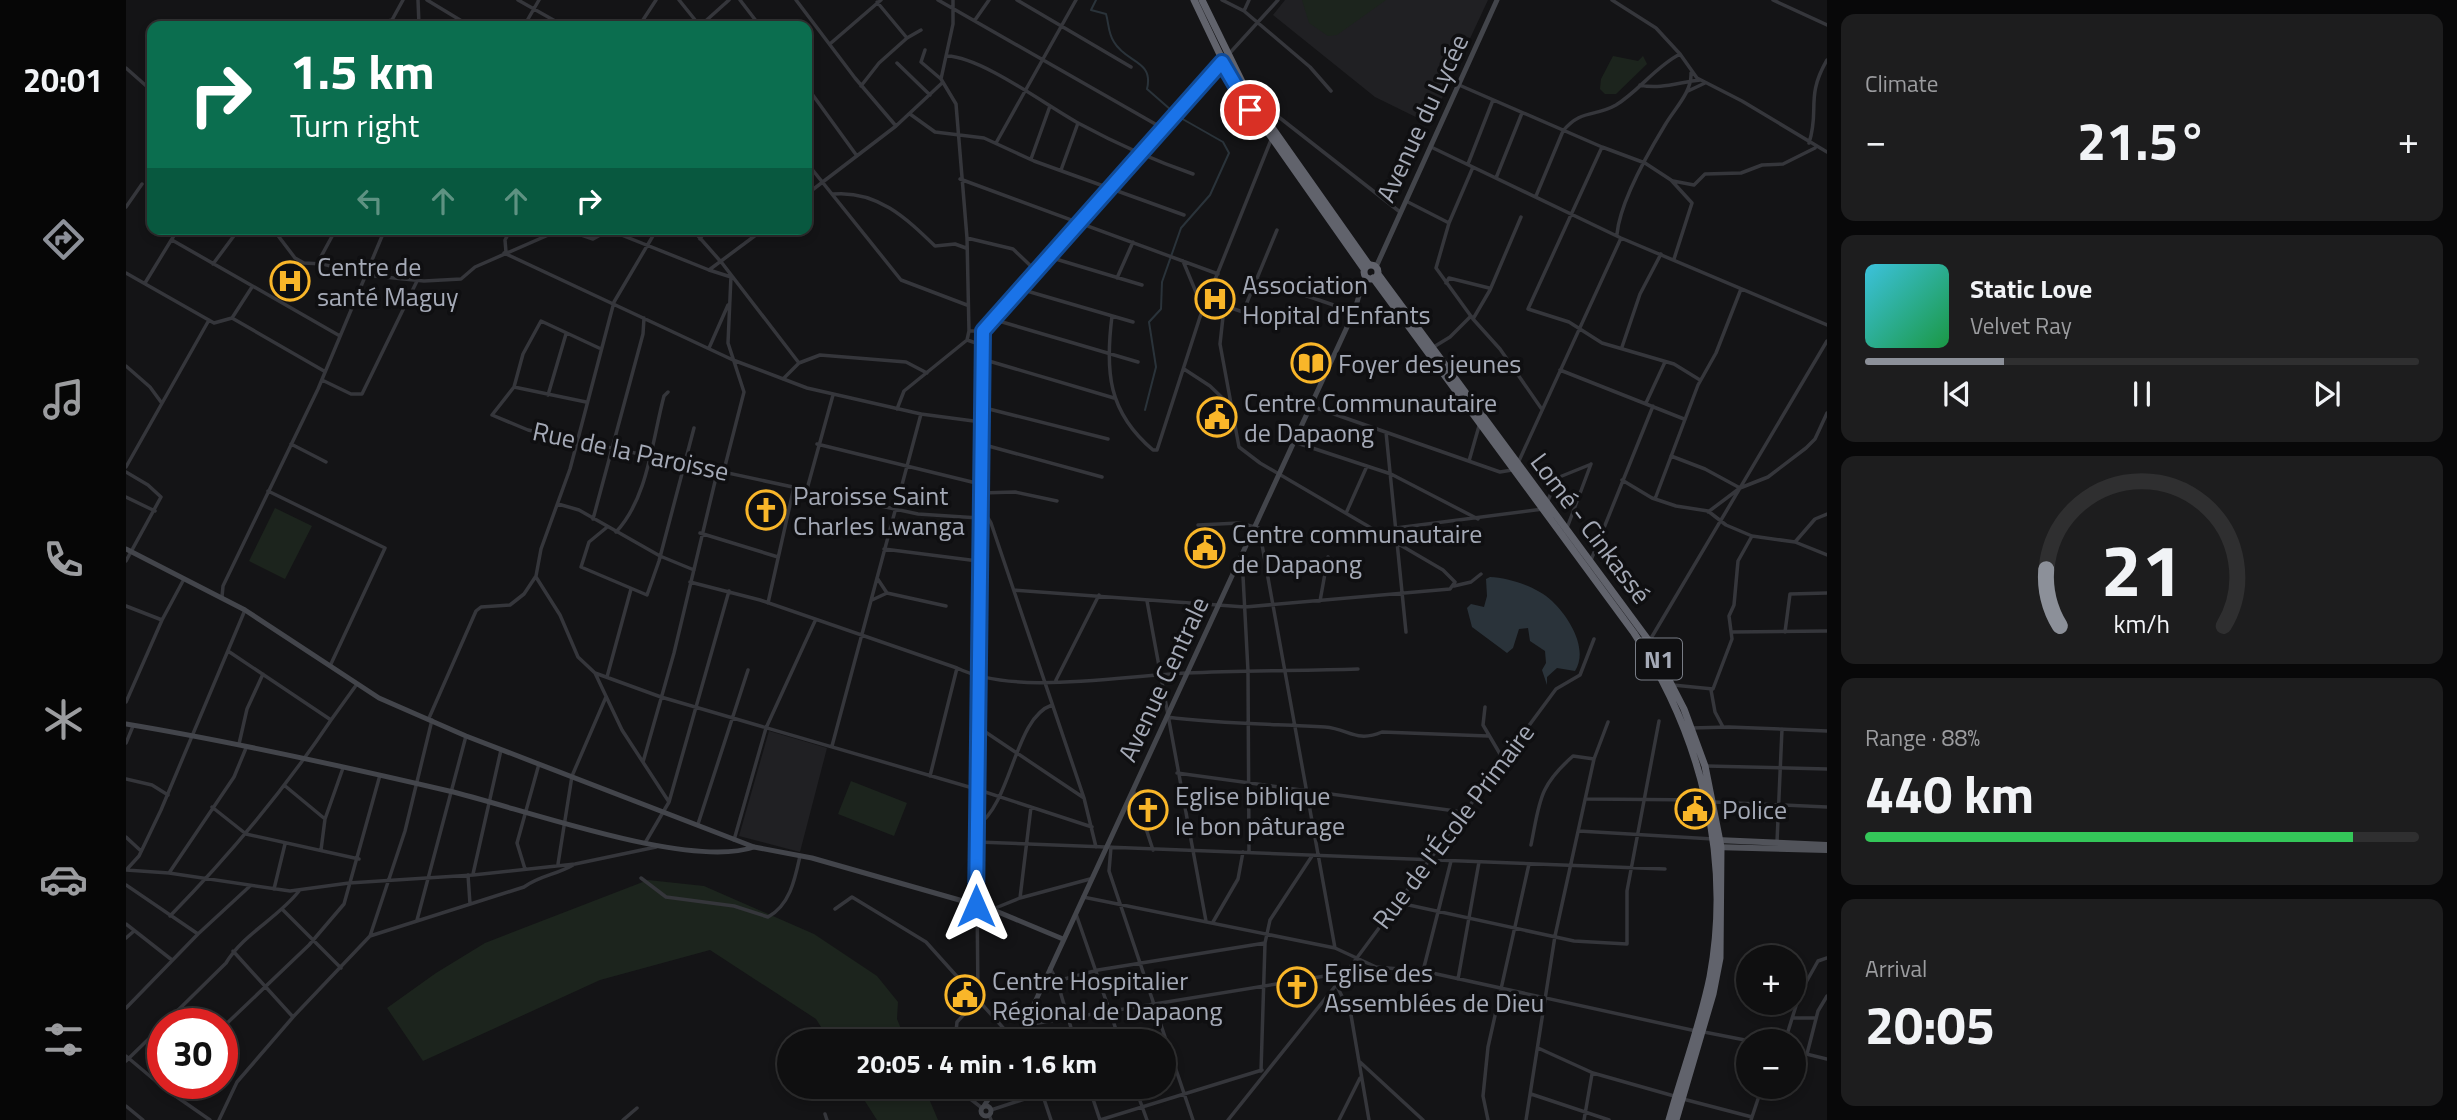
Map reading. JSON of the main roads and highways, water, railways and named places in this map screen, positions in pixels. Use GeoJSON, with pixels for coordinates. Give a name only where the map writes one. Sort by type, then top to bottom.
{"type":"FeatureCollection","features":[{"type":"Feature","properties":{"kind":"highway","name":"N1"},"geometry":{"type":"LineString","coordinates":[[1194,0],[1224,59],[1271,140],[1371,271]]}},
{"type":"Feature","properties":{"kind":"highway","name":"N1"},"geometry":{"type":"LineString","coordinates":[[1202,0],[1224,59],[1371,271]]}},
{"type":"Feature","properties":{"kind":"highway","name":"Lomé - Cinkassé"},"geometry":{"type":"LineString","coordinates":[[1371,271],[1432,348],[1480,424],[1516,466]]}},
{"type":"Feature","properties":{"kind":"highway","name":"Lomé - Cinkassé"},"geometry":{"type":"LineString","coordinates":[[1371,271],[1516,466],[1651,659],[1688,738],[1710,801]]}},
{"type":"Feature","properties":{"kind":"highway","name":"Lomé - Cinkassé"},"geometry":{"type":"LineString","coordinates":[[1545,507],[1567,530],[1649,641],[1673,685],[1705,766],[1717,843],[1720,958],[1679,1098],[1669,1120]]}},
{"type":"Feature","properties":{"kind":"highway","name":"Lomé - Cinkassé"},"geometry":{"type":"LineString","coordinates":[[1676,1120],[1679,1098]]}},
{"type":"Feature","properties":{"kind":"main road","name":"Avenue du Lycée"},"geometry":{"type":"LineString","coordinates":[[1371,271],[1431,148],[1497,0]]}},
{"type":"Feature","properties":{"kind":"main road","name":"Avenue Centrale"},"geometry":{"type":"LineString","coordinates":[[1022,1029],[1371,271]]}},
{"type":"Feature","properties":{"kind":"main road"},"geometry":{"type":"LineString","coordinates":[[128,550],[245,610],[386,702],[466,736],[540,762],[754,847],[800,856],[991,909],[1063,939]]}},
{"type":"Feature","properties":{"kind":"main road"},"geometry":{"type":"LineString","coordinates":[[130,725],[380,775],[525,810],[656,847],[741,852],[754,847]]}},
{"type":"Feature","properties":{"kind":"main road"},"geometry":{"type":"LineString","coordinates":[[1717,843],[1827,848]]}},
{"type":"Feature","properties":{"kind":"main road"},"geometry":{"type":"LineString","coordinates":[[1717,843],[1827,848]]}},
{"type":"Feature","properties":{"kind":"waterway"},"geometry":{"type":"LineString","coordinates":[[1096,0],[1091,10],[1106,14],[1114,42],[1146,72],[1147,89],[1179,117],[1223,142],[1229,153],[1210,195],[1181,228],[1162,282],[1161,309],[1149,322],[1156,367],[1145,410]]}},
{"type":"Feature","properties":{"kind":"place","name":"Centre de santé Maguy"},"geometry":{"type":"Point","coordinates":[290,281]}},
{"type":"Feature","properties":{"kind":"place","name":"Association Hopital d'Enfants"},"geometry":{"type":"Point","coordinates":[1215,299]}},
{"type":"Feature","properties":{"kind":"place","name":"Foyer des jeunes"},"geometry":{"type":"Point","coordinates":[1311,363]}},
{"type":"Feature","properties":{"kind":"place","name":"Centre Communautaire de Dapaong"},"geometry":{"type":"Point","coordinates":[1217,417]}},
{"type":"Feature","properties":{"kind":"place","name":"Paroisse Saint Charles Lwanga"},"geometry":{"type":"Point","coordinates":[766,510]}},
{"type":"Feature","properties":{"kind":"place","name":"Centre communautaire de Dapaong"},"geometry":{"type":"Point","coordinates":[1205,548]}},
{"type":"Feature","properties":{"kind":"place","name":"Police"},"geometry":{"type":"Point","coordinates":[1695,809]}},
{"type":"Feature","properties":{"kind":"place","name":"Eglise biblique le bon pâturage"},"geometry":{"type":"Point","coordinates":[1148,810]}},
{"type":"Feature","properties":{"kind":"place","name":"Eglise des Assemblées de Dieu"},"geometry":{"type":"Point","coordinates":[1297,987]}},
{"type":"Feature","properties":{"kind":"place","name":"Centre Hospitalier Régional de Dapaong"},"geometry":{"type":"Point","coordinates":[965,995]}}]}
